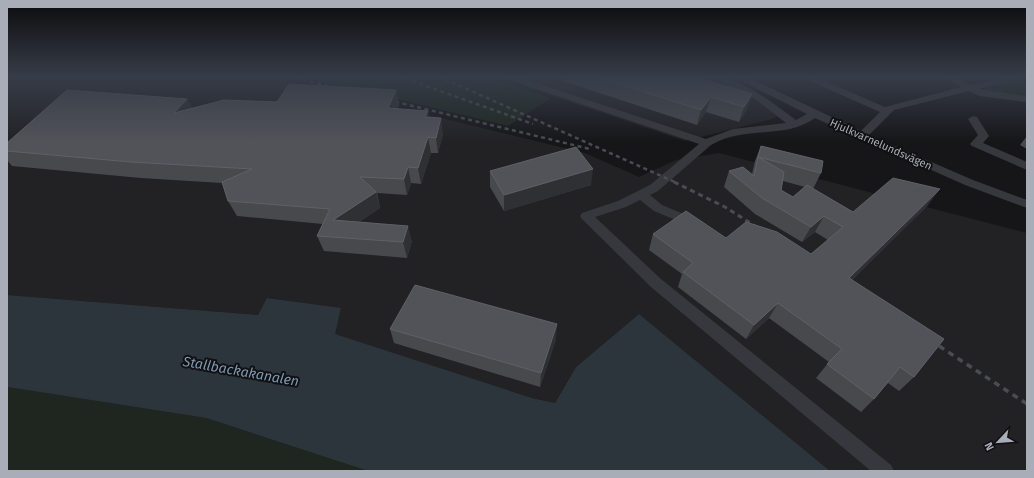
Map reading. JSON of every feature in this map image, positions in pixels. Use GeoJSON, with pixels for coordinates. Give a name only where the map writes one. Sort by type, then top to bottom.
{"type":"FeatureCollection","features":[{"type":"Feature","properties":{"kind":"street"},"geometry":{"type":"LineString","coordinates":[[574,98],[707,143]]}},
{"type":"Feature","properties":{"kind":"street"},"geometry":{"type":"LineString","coordinates":[[762,98],[794,124]]}},
{"type":"Feature","properties":{"kind":"street","name":"Hjulkvarnelundsvägen"},"geometry":{"type":"LineString","coordinates":[[783,98],[862,136],[976,186],[1027,204]]}},
{"type":"Feature","properties":{"kind":"street"},"geometry":{"type":"LineString","coordinates":[[859,98],[886,111]]}},
{"type":"Feature","properties":{"kind":"street"},"geometry":{"type":"LineString","coordinates":[[862,136],[886,111],[902,104],[925,98]]}},
{"type":"Feature","properties":{"kind":"street"},"geometry":{"type":"LineString","coordinates":[[814,114],[804,122],[732,132],[716,138],[707,143],[666,179],[641,195],[622,204],[586,216],[656,284],[885,471]]}},
{"type":"Feature","properties":{"kind":"street"},"geometry":{"type":"LineString","coordinates":[[973,119],[984,136],[976,144],[1022,164]]}},
{"type":"Feature","properties":{"kind":"street"},"geometry":{"type":"LineString","coordinates":[[641,195],[658,208],[682,217],[708,230]]}},
{"type":"Feature","properties":{"kind":"shaded area"},"geometry":{"type":"Polygon","coordinates":[[[7,98],[359,98],[585,153],[639,177],[676,160],[719,153],[1027,233],[1027,471],[830,471],[639,314],[576,367],[555,403],[532,398],[334,334],[341,309],[268,298],[258,315],[7,295],[7,98]]]}},
{"type":"Feature","properties":{"kind":"shaded area"},"geometry":{"type":"Polygon","coordinates":[[[394,98],[551,98],[508,126],[394,98]]]}},
{"type":"Feature","properties":{"kind":"shaded area"},"geometry":{"type":"Polygon","coordinates":[[[560,98],[757,98],[785,112],[772,119],[685,141],[560,98]]]}},
{"type":"Feature","properties":{"kind":"shaded area"},"geometry":{"type":"Polygon","coordinates":[[[7,387],[206,418],[368,471],[7,471],[7,387]]]}},
{"type":"Feature","properties":{"kind":"water","name":"Stallbackakanalen"},"geometry":{"type":"Polygon","coordinates":[[[7,295],[258,315],[267,298],[341,308],[335,334],[532,398],[555,403],[576,367],[639,314],[830,471],[368,471],[206,418],[7,387],[7,295]]]}},
{"type":"Feature","properties":{"kind":"building"},"geometry":{"type":"Polygon","coordinates":[[[58,98],[187,99],[174,113],[224,100],[277,102],[279,98],[392,98],[388,108],[428,111],[425,117],[441,118],[436,138],[428,137],[418,168],[408,167],[404,179],[360,177],[376,192],[333,220],[408,226],[403,242],[317,236],[330,209],[228,201],[222,182],[252,169],[131,162],[7,151],[7,143],[58,98]]]}},
{"type":"Feature","properties":{"kind":"building"},"geometry":{"type":"Polygon","coordinates":[[[664,98],[710,98],[701,110],[664,98]]]}},
{"type":"Feature","properties":{"kind":"building"},"geometry":{"type":"Polygon","coordinates":[[[715,98],[749,98],[744,107],[715,98]]]}},
{"type":"Feature","properties":{"kind":"building"},"geometry":{"type":"Polygon","coordinates":[[[761,146],[823,161],[821,173],[758,157],[761,146]]]}},
{"type":"Feature","properties":{"kind":"building"},"geometry":{"type":"Polygon","coordinates":[[[576,147],[593,169],[504,195],[490,171],[576,147]]]}},
{"type":"Feature","properties":{"kind":"building"},"geometry":{"type":"Polygon","coordinates":[[[758,157],[784,172],[781,190],[793,197],[807,185],[853,212],[893,178],[940,189],[849,278],[944,339],[914,377],[900,367],[874,399],[827,364],[842,349],[778,303],[754,325],[683,272],[693,263],[653,234],[686,211],[726,238],[746,222],[777,232],[811,254],[843,227],[824,216],[811,227],[762,198],[729,171],[743,167],[754,176],[758,157]]]}},
{"type":"Feature","properties":{"kind":"building"},"geometry":{"type":"Polygon","coordinates":[[[415,285],[557,324],[541,373],[390,329],[415,285]]]}},
{"type":"Feature","properties":{"kind":"railway"},"geometry":{"type":"LineString","coordinates":[[461,98],[533,124]]}},
{"type":"Feature","properties":{"kind":"railway"},"geometry":{"type":"LineString","coordinates":[[488,98],[677,183]]}},
{"type":"Feature","properties":{"kind":"railway"},"geometry":{"type":"LineString","coordinates":[[388,100],[590,149]]}},
{"type":"Feature","properties":{"kind":"railway"},"geometry":{"type":"LineString","coordinates":[[674,182],[725,207],[763,231]]}},
{"type":"Feature","properties":{"kind":"railway"},"geometry":{"type":"LineString","coordinates":[[930,340],[1027,404]]}}]}
